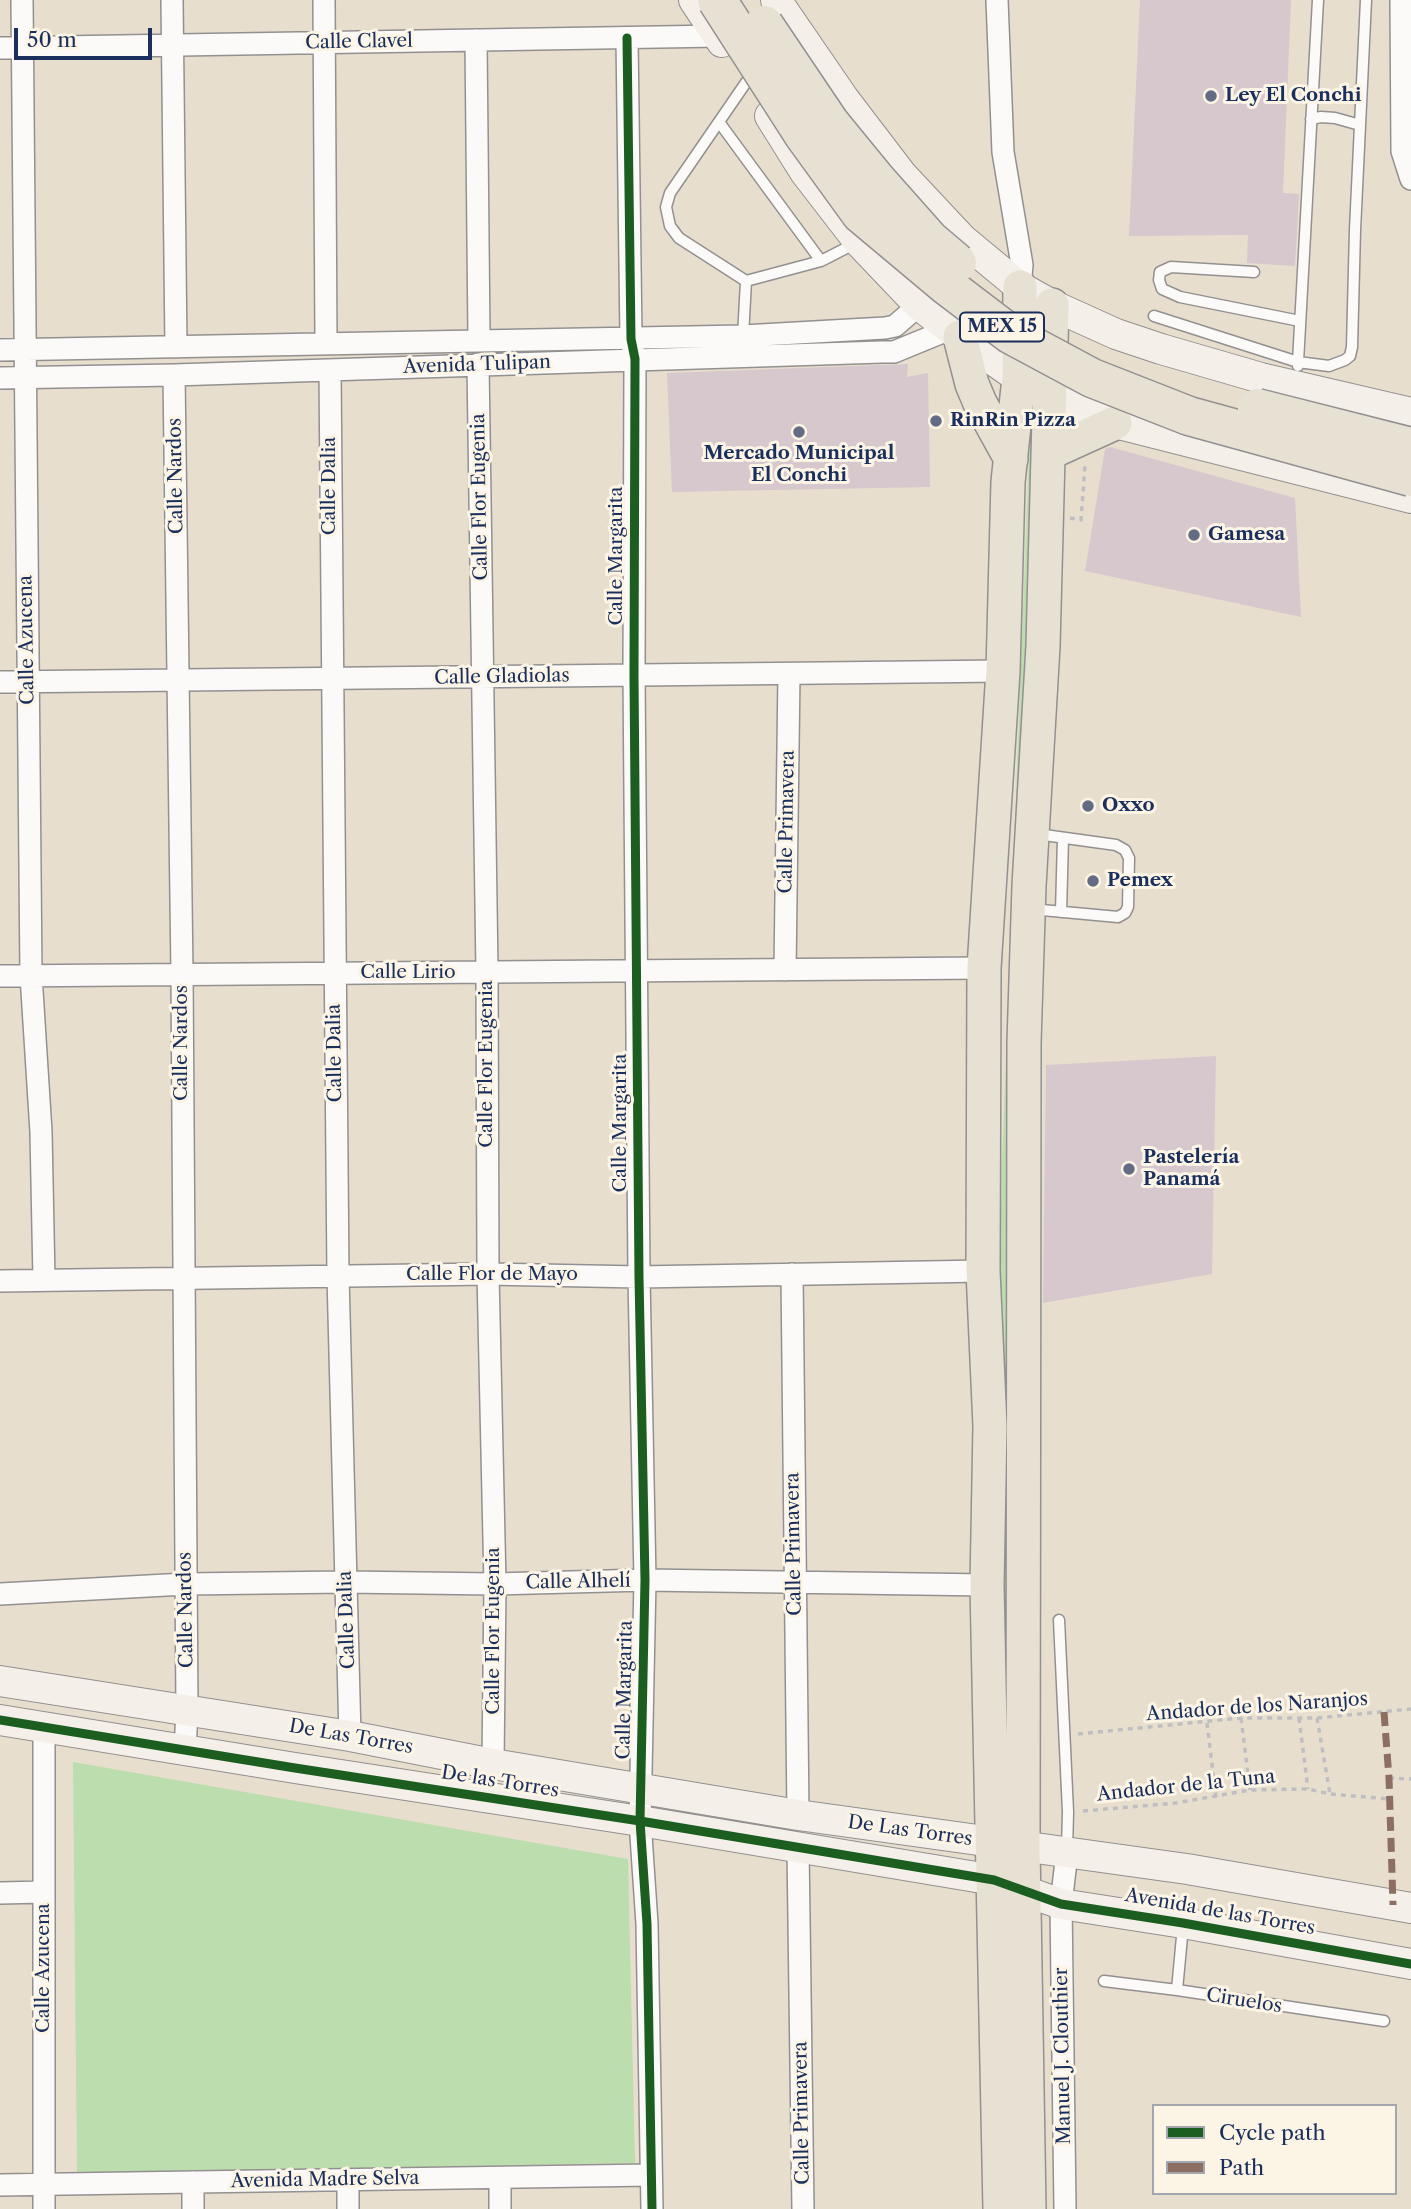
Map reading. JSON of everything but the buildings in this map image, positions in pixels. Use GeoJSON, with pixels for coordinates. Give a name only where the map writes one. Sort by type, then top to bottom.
{"type":"FeatureCollection","features":[{"type":"Feature","properties":{"kind":"highway","name":"MEX 15"},"geometry":{"type":"LineString","coordinates":[[747,0],[830,122],[875,178],[930,240],[999,295],[1113,361],[1162,380],[1233,402],[1411,447]]}},
{"type":"Feature","properties":{"kind":"highway","name":"MEX 15"},"geometry":{"type":"LineString","coordinates":[[718,18],[861,214],[947,286],[1010,334],[1093,378],[1189,416],[1411,477]]}},
{"type":"Feature","properties":{"kind":"main road"},"geometry":{"type":"LineString","coordinates":[[1021,276],[1019,378],[1008,482],[1003,671],[984,968],[983,1271],[989,1426],[988,1585],[1008,1845],[1029,2209]]}},
{"type":"Feature","properties":{"kind":"main road"},"geometry":{"type":"LineString","coordinates":[[1008,1845],[1024,1056],[1045,911],[1048,836],[1043,646],[1052,305]]}},
{"type":"Feature","properties":{"kind":"main road"},"geometry":{"type":"LineString","coordinates":[[955,333],[980,403],[1011,459]]}},
{"type":"Feature","properties":{"kind":"main road"},"geometry":{"type":"LineString","coordinates":[[1049,453],[1115,423]]}},
{"type":"Feature","properties":{"kind":"main road"},"geometry":{"type":"LineString","coordinates":[[1000,2209],[1010,1886]]}},
{"type":"Feature","properties":{"kind":"street","name":"Calle Azucena"},"geometry":{"type":"LineString","coordinates":[[22,0],[31,975],[41,1132],[44,1279]]}},
{"type":"Feature","properties":{"kind":"street"},"geometry":{"type":"LineString","coordinates":[[172,0],[176,347]]}},
{"type":"Feature","properties":{"kind":"street"},"geometry":{"type":"LineString","coordinates":[[324,0],[326,342]]}},
{"type":"Feature","properties":{"kind":"street","name":"MEX 15"},"geometry":{"type":"LineString","coordinates":[[694,0],[718,18],[747,81],[811,180],[859,242],[919,305],[1019,378],[1049,395],[1115,423],[1411,498]]}},
{"type":"Feature","properties":{"kind":"street","name":"MEX 15"},"geometry":{"type":"LineString","coordinates":[[776,0],[836,88],[917,192],[962,239],[1021,276],[1052,305],[1127,338],[1297,374],[1407,410]]}},
{"type":"Feature","properties":{"kind":"street"},"geometry":{"type":"LineString","coordinates":[[997,0],[1003,152],[1021,276]]}},
{"type":"Feature","properties":{"kind":"street"},"geometry":{"type":"LineString","coordinates":[[1401,0],[1402,151],[1411,179]]}},
{"type":"Feature","properties":{"kind":"street","name":"Calle Clavel"},"geometry":{"type":"LineString","coordinates":[[0,48],[627,37],[718,18]]}},
{"type":"Feature","properties":{"kind":"street","name":"Calle Margarita"},"geometry":{"type":"LineString","coordinates":[[627,37],[633,349],[639,1277],[645,1580],[640,1821],[647,1924],[652,2209]]}},
{"type":"Feature","properties":{"kind":"street"},"geometry":{"type":"LineString","coordinates":[[476,40],[479,340]]}},
{"type":"Feature","properties":{"kind":"street"},"geometry":{"type":"LineString","coordinates":[[811,180],[820,163],[831,152],[845,144],[873,137]]}},
{"type":"Feature","properties":{"kind":"street"},"geometry":{"type":"LineString","coordinates":[[859,242],[896,224],[912,204],[917,192]]}},
{"type":"Feature","properties":{"kind":"street","name":"Avenida Tulipan"},"geometry":{"type":"LineString","coordinates":[[0,378],[478,365],[633,349],[749,343],[884,328],[895,326],[919,305]]}},
{"type":"Feature","properties":{"kind":"street","name":"Avenida Tulipan"},"geometry":{"type":"LineString","coordinates":[[749,343],[894,352],[955,333]]}},
{"type":"Feature","properties":{"kind":"street","name":"Avenida Tulipan"},"geometry":{"type":"LineString","coordinates":[[0,350],[479,340],[633,349]]}},
{"type":"Feature","properties":{"kind":"street","name":"Calle Flor Eugenia"},"geometry":{"type":"LineString","coordinates":[[478,365],[487,972],[488,1274],[495,1584],[493,1764]]}},
{"type":"Feature","properties":{"kind":"street","name":"Calle Dalia"},"geometry":{"type":"LineString","coordinates":[[330,370],[338,1276],[350,1736]]}},
{"type":"Feature","properties":{"kind":"street"},"geometry":{"type":"LineString","coordinates":[[1286,466],[1297,374]]}},
{"type":"Feature","properties":{"kind":"street","name":"Calle Nardos"},"geometry":{"type":"LineString","coordinates":[[174,375],[182,974],[187,1711]]}},
{"type":"Feature","properties":{"kind":"street","name":"Calle Gladiolas"},"geometry":{"type":"LineString","coordinates":[[0,682],[1003,671]]}},
{"type":"Feature","properties":{"kind":"street","name":"Calle Primavera"},"geometry":{"type":"LineString","coordinates":[[785,970],[789,674]]}},
{"type":"Feature","properties":{"kind":"street","name":"Calle Lirio"},"geometry":{"type":"LineString","coordinates":[[0,976],[984,968]]}},
{"type":"Feature","properties":{"kind":"street","name":"Calle Flor de Mayo"},"geometry":{"type":"LineString","coordinates":[[0,1281],[488,1274],[639,1277],[983,1271]]}},
{"type":"Feature","properties":{"kind":"street","name":"Calle Primavera"},"geometry":{"type":"LineString","coordinates":[[792,1274],[798,1815]]}},
{"type":"Feature","properties":{"kind":"street","name":"Calle Alhelí"},"geometry":{"type":"LineString","coordinates":[[0,1594],[186,1584],[345,1582],[495,1584],[645,1580],[988,1585]]}},
{"type":"Feature","properties":{"kind":"street","name":"De Las Torres"},"geometry":{"type":"LineString","coordinates":[[0,1681],[350,1736],[493,1764],[798,1815],[1008,1845]]}},
{"type":"Feature","properties":{"kind":"street"},"geometry":{"type":"LineString","coordinates":[[185,1750],[187,1711]]}},
{"type":"Feature","properties":{"kind":"street","name":"De las Torres"},"geometry":{"type":"LineString","coordinates":[[0,1720],[640,1821],[1010,1886]]}},
{"type":"Feature","properties":{"kind":"street","name":"Calle Azucena"},"geometry":{"type":"LineString","coordinates":[[44,1727],[44,2209]]}},
{"type":"Feature","properties":{"kind":"street","name":"Avenida de las Torres"},"geometry":{"type":"LineString","coordinates":[[1008,1845],[1256,1880],[1411,1908]]}},
{"type":"Feature","properties":{"kind":"street","name":"Calle Primavera"},"geometry":{"type":"LineString","coordinates":[[798,1848],[803,2209]]}},
{"type":"Feature","properties":{"kind":"street","name":"Manuel J. Clouthier"},"geometry":{"type":"LineString","coordinates":[[1065,2209],[1061,1904],[1067,1853]]}},
{"type":"Feature","properties":{"kind":"street","name":"Avenida de las Torres"},"geometry":{"type":"LineString","coordinates":[[1010,1886],[1061,1904],[1411,1964]]}},
{"type":"Feature","properties":{"kind":"street"},"geometry":{"type":"LineString","coordinates":[[0,1893],[44,1892]]}},
{"type":"Feature","properties":{"kind":"street","name":"Avenida Madre Selva"},"geometry":{"type":"LineString","coordinates":[[0,2185],[651,2175]]}},
{"type":"Feature","properties":{"kind":"street"},"geometry":{"type":"LineString","coordinates":[[500,2178],[500,2209]]}},
{"type":"Feature","properties":{"kind":"street"},"geometry":{"type":"LineString","coordinates":[[348,2180],[348,2209]]}},
{"type":"Feature","properties":{"kind":"street"},"geometry":{"type":"LineString","coordinates":[[193,2182],[193,2209]]}},
{"type":"Feature","properties":{"kind":"lane"},"geometry":{"type":"LineString","coordinates":[[1297,374],[1318,0]]}},
{"type":"Feature","properties":{"kind":"lane"},"geometry":{"type":"LineString","coordinates":[[1154,316],[1297,374],[1339,363],[1350,356],[1366,0]]}},
{"type":"Feature","properties":{"kind":"lane"},"geometry":{"type":"LineString","coordinates":[[747,81],[670,193],[666,207],[670,226],[679,238],[746,281],[821,261],[859,242]]}},
{"type":"Feature","properties":{"kind":"lane"},"geometry":{"type":"LineString","coordinates":[[1311,119],[1335,118],[1360,125]]}},
{"type":"Feature","properties":{"kind":"lane"},"geometry":{"type":"LineString","coordinates":[[719,122],[821,261]]}},
{"type":"Feature","properties":{"kind":"lane"},"geometry":{"type":"LineString","coordinates":[[1254,272],[1171,267],[1160,272],[1159,280],[1162,289],[1180,298],[1300,321]]}},
{"type":"Feature","properties":{"kind":"lane"},"geometry":{"type":"LineString","coordinates":[[746,281],[749,343]]}},
{"type":"Feature","properties":{"kind":"lane"},"geometry":{"type":"LineString","coordinates":[[1045,911],[1118,917],[1125,913],[1128,907],[1129,858],[1125,850],[1116,845],[1048,836]]}},
{"type":"Feature","properties":{"kind":"lane"},"geometry":{"type":"LineString","coordinates":[[1059,1620],[1068,1812],[1067,1853]]}},
{"type":"Feature","properties":{"kind":"lane"},"geometry":{"type":"LineString","coordinates":[[1177,1990],[1183,1923]]}},
{"type":"Feature","properties":{"kind":"lane","name":"Ciruelos"},"geometry":{"type":"LineString","coordinates":[[1104,1981],[1384,2021]]}},
{"type":"Feature","properties":{"kind":"path"},"geometry":{"type":"LineString","coordinates":[[1070,508],[1069,518],[1081,520],[1086,456]]}},
{"type":"Feature","properties":{"kind":"path"},"geometry":{"type":"LineString","coordinates":[[1241,1718],[1250,1790]]}},
{"type":"Feature","properties":{"kind":"path"},"geometry":{"type":"LineString","coordinates":[[1299,1718],[1308,1789]]}},
{"type":"Feature","properties":{"kind":"path"},"geometry":{"type":"LineString","coordinates":[[1317,1718],[1330,1794]]}},
{"type":"Feature","properties":{"kind":"path"},"geometry":{"type":"LineString","coordinates":[[1207,1723],[1216,1797]]}},
{"type":"Feature","properties":{"kind":"path"},"geometry":{"type":"LineString","coordinates":[[1389,1777],[1411,1779]]}},
{"type":"Feature","properties":{"kind":"green space"},"geometry":{"type":"Polygon","coordinates":[[[1037,396],[1017,1613],[1003,1826],[1000,1258],[1002,1164],[1031,399],[1037,396]]]}},
{"type":"Feature","properties":{"kind":"green space"},"geometry":{"type":"Polygon","coordinates":[[[73,1762],[628,1859],[635,2163],[77,2174],[73,1762]]]}},
{"type":"Feature","properties":{"kind":"marked path"},"geometry":{"type":"LineString","coordinates":[[1384,1712],[1393,1905]]}},
{"type":"Feature","properties":{"kind":"cycle path"},"geometry":{"type":"LineString","coordinates":[[627,38],[631,339],[635,359],[634,675],[639,1277],[645,1580],[640,1821],[647,1924],[652,2209]]}},
{"type":"Feature","properties":{"kind":"cycle path"},"geometry":{"type":"LineString","coordinates":[[0,1720],[994,1880],[1061,1904],[1411,1964]]}},
{"type":"Feature","properties":{"kind":"place","name":"Ley El Conchi"},"geometry":{"type":"Point","coordinates":[1211,96]}},
{"type":"Feature","properties":{"kind":"place","name":"RinRin Pizza"},"geometry":{"type":"Point","coordinates":[936,421]}},
{"type":"Feature","properties":{"kind":"place","name":"Mercado Municipal El Conchi"},"geometry":{"type":"Point","coordinates":[799,432]}},
{"type":"Feature","properties":{"kind":"place","name":"Gamesa"},"geometry":{"type":"Point","coordinates":[1194,535]}},
{"type":"Feature","properties":{"kind":"place","name":"Oxxo"},"geometry":{"type":"Point","coordinates":[1088,806]}},
{"type":"Feature","properties":{"kind":"place","name":"Pemex"},"geometry":{"type":"Point","coordinates":[1093,881]}},
{"type":"Feature","properties":{"kind":"place","name":"Pastelería Panamá"},"geometry":{"type":"Point","coordinates":[1129,1169]}}]}
